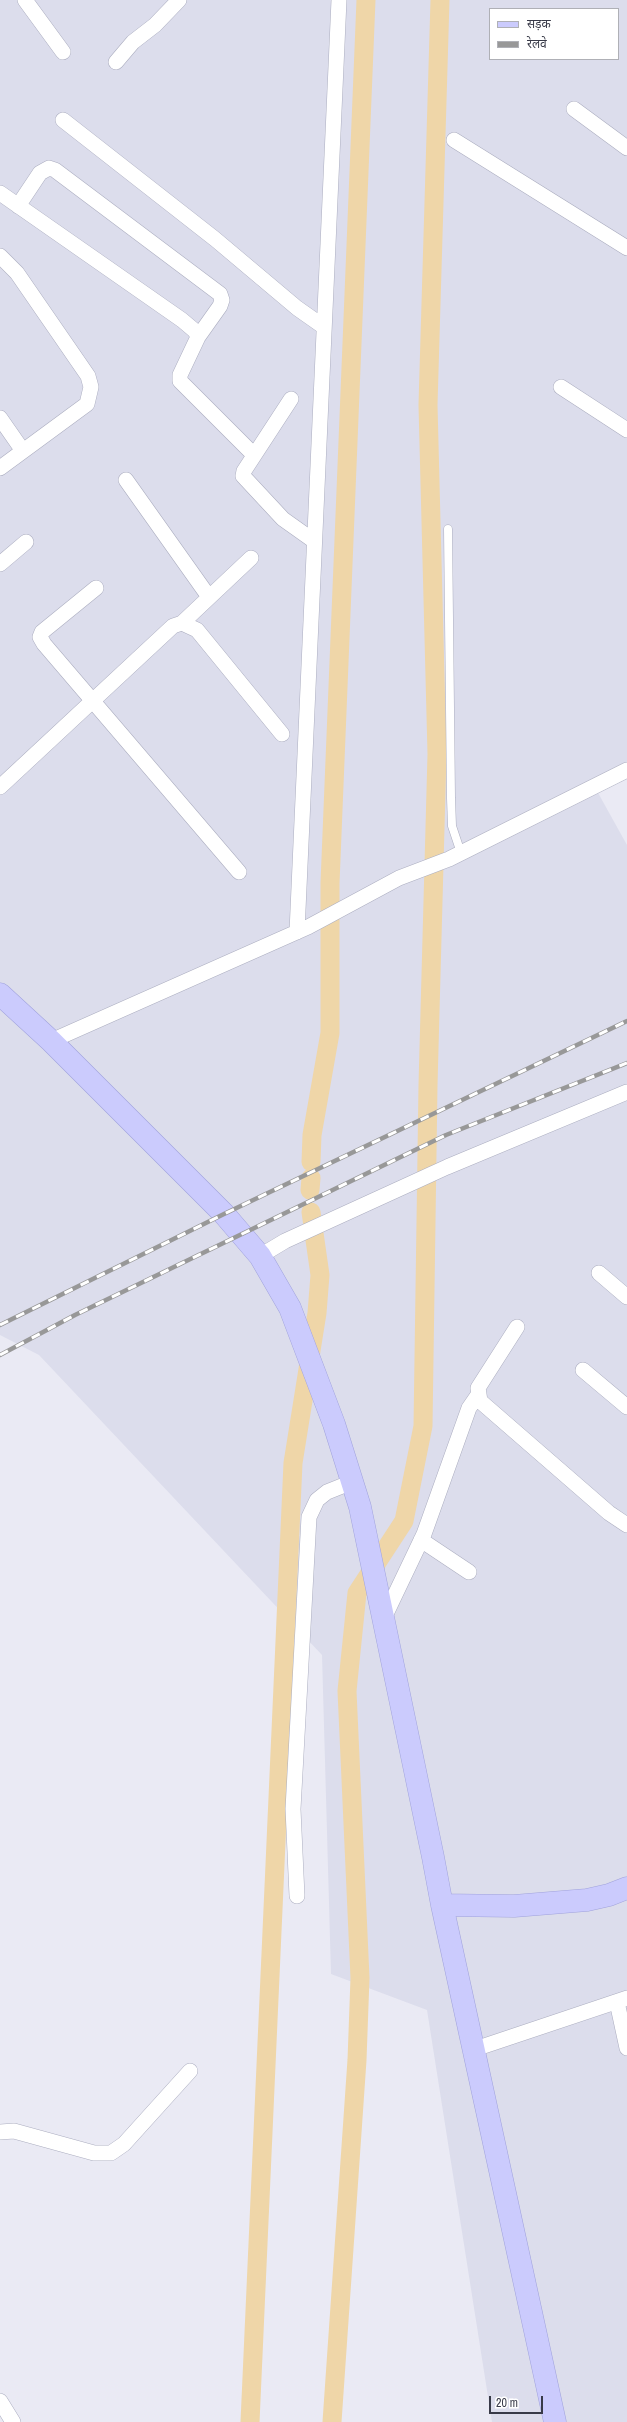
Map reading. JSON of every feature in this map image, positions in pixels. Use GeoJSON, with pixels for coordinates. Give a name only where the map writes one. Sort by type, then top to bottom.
{"type":"FeatureCollection","features":[{"type":"Feature","properties":{"kind":"street"},"geometry":{"type":"LineString","coordinates":[[25,0],[63,52]]}},
{"type":"Feature","properties":{"kind":"street"},"geometry":{"type":"LineString","coordinates":[[116,62],[133,42],[155,25],[179,0]]}},
{"type":"Feature","properties":{"kind":"street"},"geometry":{"type":"LineString","coordinates":[[303,930],[314,541],[339,0]]}},
{"type":"Feature","properties":{"kind":"street"},"geometry":{"type":"LineString","coordinates":[[574,110],[627,148]]}},
{"type":"Feature","properties":{"kind":"street"},"geometry":{"type":"LineString","coordinates":[[63,120],[215,239],[297,308],[324,327]]}},
{"type":"Feature","properties":{"kind":"street"},"geometry":{"type":"LineString","coordinates":[[454,140],[627,248]]}},
{"type":"Feature","properties":{"kind":"street"},"geometry":{"type":"LineString","coordinates":[[18,206],[40,173],[49,168],[55,170],[220,294],[222,300],[220,306],[198,337],[180,375],[180,381],[254,455]]}},
{"type":"Feature","properties":{"kind":"street"},"geometry":{"type":"LineString","coordinates":[[0,193],[182,320],[198,337]]}},
{"type":"Feature","properties":{"kind":"street"},"geometry":{"type":"LineString","coordinates":[[0,256],[17,273],[88,376],[91,387],[87,404],[0,468]]}},
{"type":"Feature","properties":{"kind":"street"},"geometry":{"type":"LineString","coordinates":[[561,387],[627,430]]}},
{"type":"Feature","properties":{"kind":"street"},"geometry":{"type":"LineString","coordinates":[[291,399],[244,471],[243,476],[246,481],[284,519],[314,541]]}},
{"type":"Feature","properties":{"kind":"street"},"geometry":{"type":"LineString","coordinates":[[0,418],[23,452]]}},
{"type":"Feature","properties":{"kind":"street"},"geometry":{"type":"LineString","coordinates":[[126,480],[209,598]]}},
{"type":"Feature","properties":{"kind":"street"},"geometry":{"type":"LineString","coordinates":[[0,564],[26,542]]}},
{"type":"Feature","properties":{"kind":"street"},"geometry":{"type":"LineString","coordinates":[[0,787],[173,626],[182,623],[251,558]]}},
{"type":"Feature","properties":{"kind":"street"},"geometry":{"type":"LineString","coordinates":[[96,588],[51,624],[40,637],[92,702],[239,872]]}},
{"type":"Feature","properties":{"kind":"street"},"geometry":{"type":"LineString","coordinates":[[182,623],[197,630],[282,734]]}},
{"type":"Feature","properties":{"kind":"street"},"geometry":{"type":"LineString","coordinates":[[51,1041],[303,930],[348,904],[399,878],[455,856],[627,770]]}},
{"type":"Feature","properties":{"kind":"street"},"geometry":{"type":"LineString","coordinates":[[0,994],[51,1041],[204,1192],[260,1256],[290,1308],[317,1380],[360,1507],[442,1905],[475,2049],[555,2422]]}},
{"type":"Feature","properties":{"kind":"street"},"geometry":{"type":"LineString","coordinates":[[260,1256],[285,1241],[390,1192],[627,1092]]}},
{"type":"Feature","properties":{"kind":"street"},"geometry":{"type":"LineString","coordinates":[[598,1273],[627,1297]]}},
{"type":"Feature","properties":{"kind":"street"},"geometry":{"type":"LineString","coordinates":[[516,1327],[478,1388],[480,1401],[609,1513],[627,1525]]}},
{"type":"Feature","properties":{"kind":"street"},"geometry":{"type":"LineString","coordinates":[[583,1370],[627,1407]]}},
{"type":"Feature","properties":{"kind":"street"},"geometry":{"type":"LineString","coordinates":[[382,1611],[421,1540],[469,1408],[478,1395]]}},
{"type":"Feature","properties":{"kind":"street"},"geometry":{"type":"LineString","coordinates":[[297,1896],[294,1809],[309,1517],[317,1500],[327,1492],[352,1482]]}},
{"type":"Feature","properties":{"kind":"street"},"geometry":{"type":"LineString","coordinates":[[421,1540],[469,1572]]}},
{"type":"Feature","properties":{"kind":"street"},"geometry":{"type":"LineString","coordinates":[[442,1905],[514,1906],[572,1901],[610,1895],[627,1888]]}},
{"type":"Feature","properties":{"kind":"street"},"geometry":{"type":"LineString","coordinates":[[475,2049],[622,2000],[627,2048]]}},
{"type":"Feature","properties":{"kind":"street"},"geometry":{"type":"LineString","coordinates":[[0,2132],[14,2131],[94,2153],[110,2153],[124,2144],[190,2071]]}},
{"type":"Feature","properties":{"kind":"street"},"geometry":{"type":"LineString","coordinates":[[0,2402],[13,2422]]}},
{"type":"Feature","properties":{"kind":"lane"},"geometry":{"type":"LineString","coordinates":[[448,529],[451,798],[455,856]]}},
{"type":"Feature","properties":{"kind":"shaded area"},"geometry":{"type":"Polygon","coordinates":[[[0,0],[627,0],[627,777],[597,791],[627,845],[627,2422],[492,2422],[427,2010],[331,1974],[322,1655],[39,1355],[0,1335],[0,0]]]}},
{"type":"Feature","properties":{"kind":"waterway"},"geometry":{"type":"LineString","coordinates":[[311,1162],[312,1135],[330,1033],[330,883],[366,0]]}},
{"type":"Feature","properties":{"kind":"waterway"},"geometry":{"type":"LineString","coordinates":[[332,2422],[357,2060],[360,1978],[347,1691],[357,1593],[404,1521],[423,1426],[428,1085],[437,754],[428,405],[440,0]]}},
{"type":"Feature","properties":{"kind":"waterway"},"geometry":{"type":"LineString","coordinates":[[310,1190],[311,1178]]}},
{"type":"Feature","properties":{"kind":"waterway"},"geometry":{"type":"LineString","coordinates":[[250,2422],[293,1463],[317,1313],[320,1275],[311,1212]]}},
{"type":"Feature","properties":{"kind":"railway"},"geometry":{"type":"LineString","coordinates":[[0,1325],[224,1214],[627,1021]]}},
{"type":"Feature","properties":{"kind":"railway"},"geometry":{"type":"LineString","coordinates":[[0,1355],[75,1315],[446,1135],[627,1063]]}}]}
